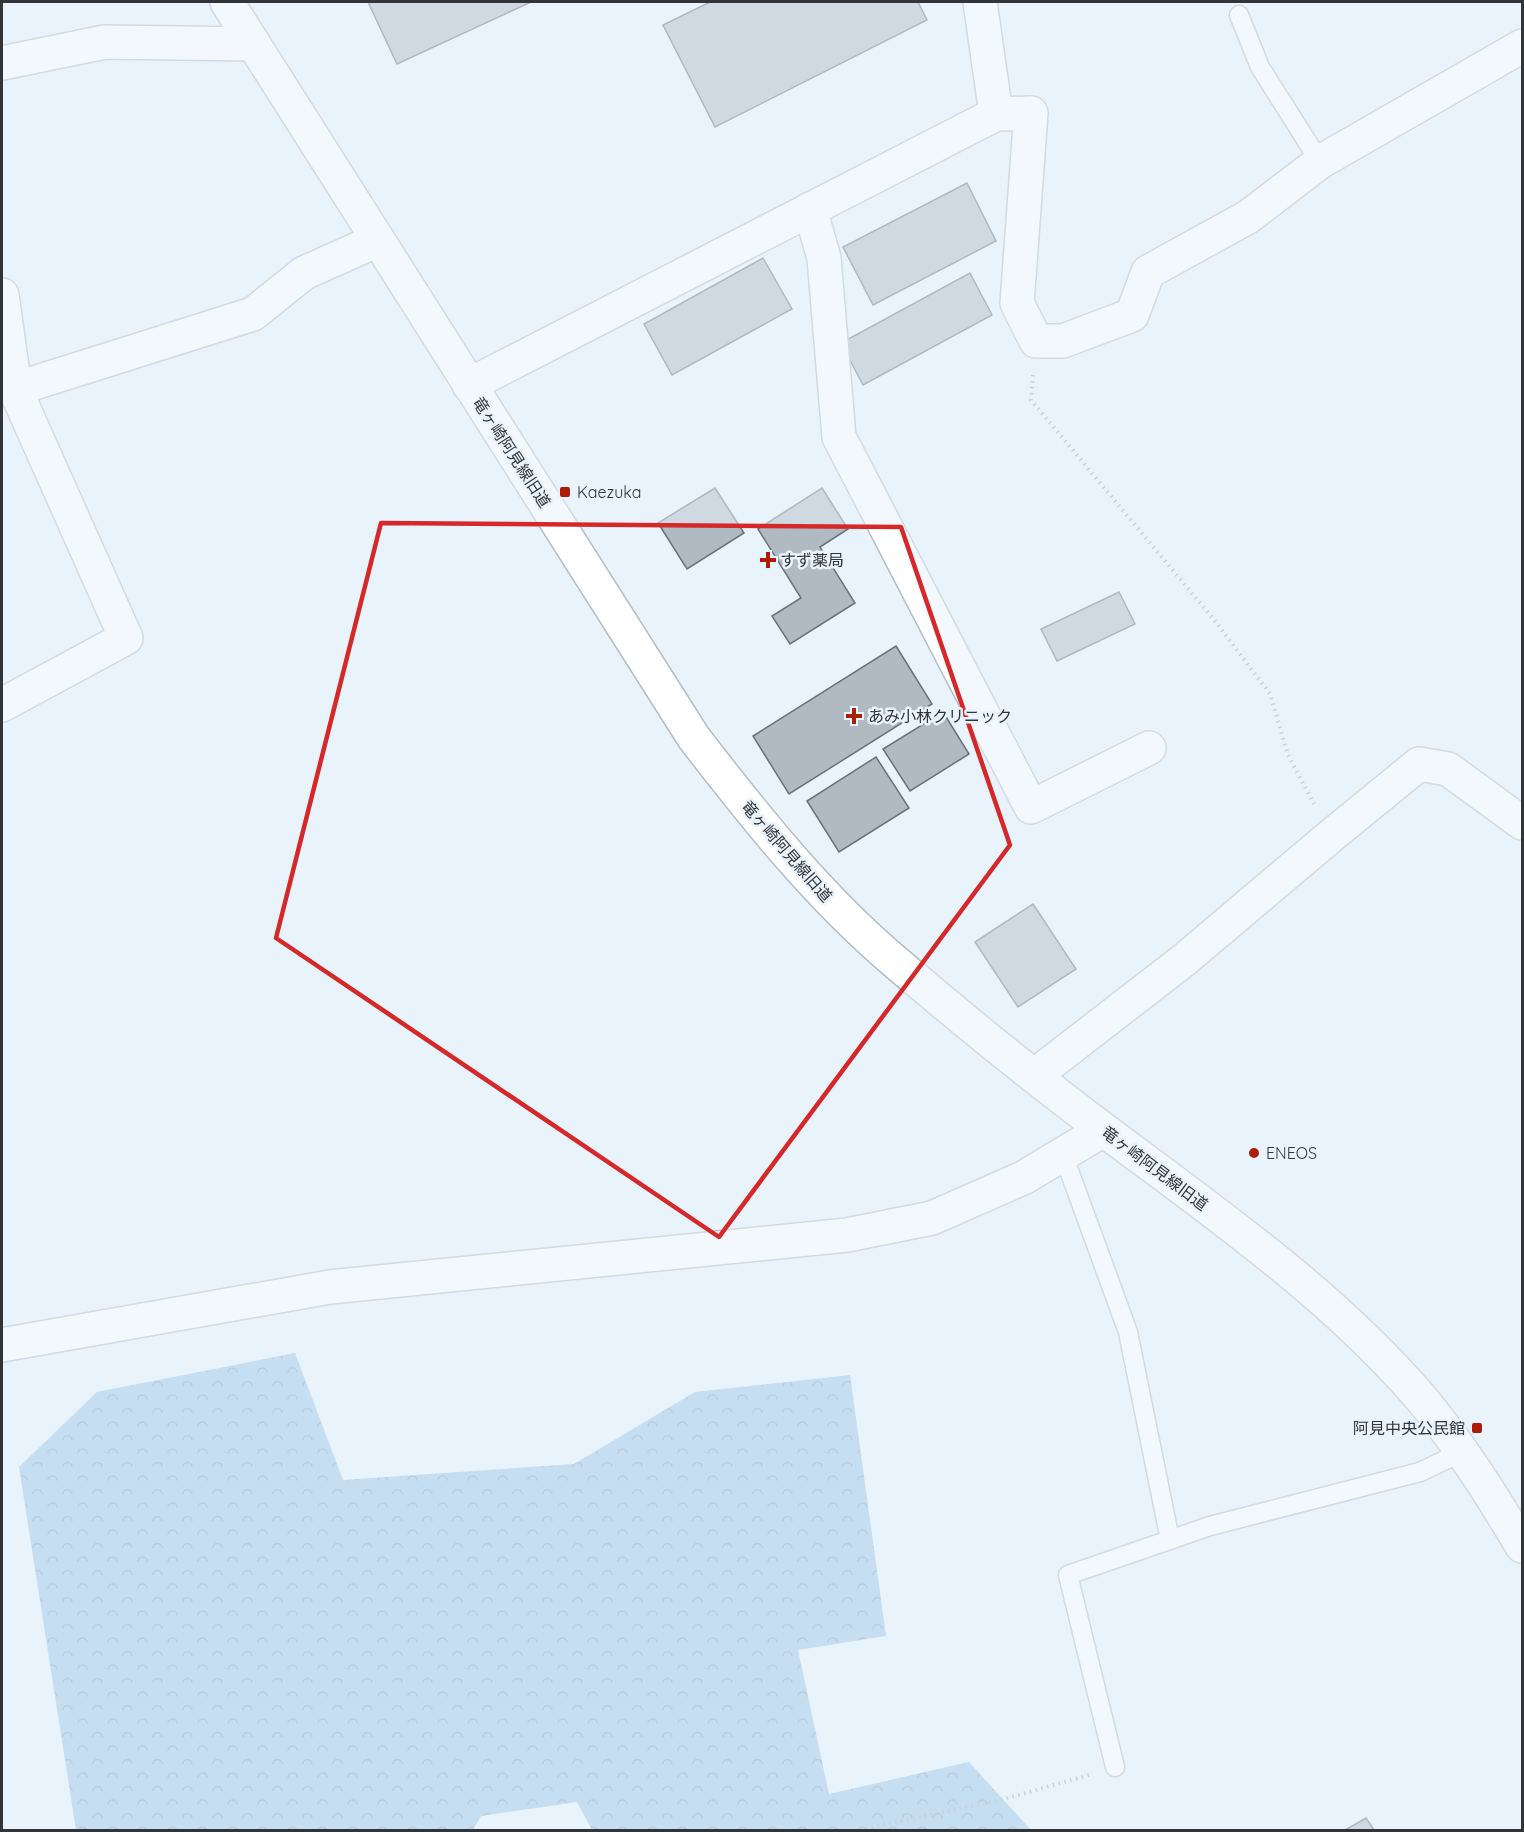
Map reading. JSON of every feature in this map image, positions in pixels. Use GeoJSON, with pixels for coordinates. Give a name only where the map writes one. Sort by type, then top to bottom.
{"type":"FeatureCollection","features":[{"type":"Feature","properties":{"kind":"street","name":"竜ヶ崎阿見線旧道"},"geometry":{"type":"LineString","coordinates":[[227,2],[694,738],[759,822],[820,891],[891,958],[1034,1076],[1221,1218],[1311,1290],[1365,1338],[1412,1389],[1462,1452],[1522,1546]]}},
{"type":"Feature","properties":{"kind":"street"},"geometry":{"type":"LineString","coordinates":[[980,2],[996,114]]}},
{"type":"Feature","properties":{"kind":"street"},"geometry":{"type":"LineString","coordinates":[[2,63],[105,42],[254,44]]}},
{"type":"Feature","properties":{"kind":"street"},"geometry":{"type":"LineString","coordinates":[[469,385],[996,114],[1030,112],[1017,303],[1036,341],[1063,341],[1132,315],[1148,272],[1248,217],[1320,162],[1522,46]]}},
{"type":"Feature","properties":{"kind":"street"},"geometry":{"type":"LineString","coordinates":[[810,209],[824,258],[839,437],[1031,807],[1149,748]]}},
{"type":"Feature","properties":{"kind":"street"},"geometry":{"type":"LineString","coordinates":[[15,389],[253,314],[304,273],[378,240]]}},
{"type":"Feature","properties":{"kind":"street"},"geometry":{"type":"LineString","coordinates":[[2,295],[15,389],[126,638],[2,705]]}},
{"type":"Feature","properties":{"kind":"street"},"geometry":{"type":"LineString","coordinates":[[1034,1076],[1184,960],[1419,764],[1448,769],[1522,824]]}},
{"type":"Feature","properties":{"kind":"street"},"geometry":{"type":"LineString","coordinates":[[2,1345],[330,1287],[739,1244],[847,1235],[932,1218],[1023,1178],[1103,1130]]}},
{"type":"Feature","properties":{"kind":"lane"},"geometry":{"type":"LineString","coordinates":[[1239,15],[1260,68],[1320,162]]}},
{"type":"Feature","properties":{"kind":"lane"},"geometry":{"type":"LineString","coordinates":[[1063,1154],[1128,1332],[1170,1540]]}},
{"type":"Feature","properties":{"kind":"lane"},"geometry":{"type":"LineString","coordinates":[[1115,1767],[1068,1575],[1210,1526],[1420,1472],[1462,1452]]}},
{"type":"Feature","properties":{"kind":"path"},"geometry":{"type":"LineString","coordinates":[[1036,341],[1031,400],[1215,621],[1270,694],[1287,755],[1332,835]]}},
{"type":"Feature","properties":{"kind":"path"},"geometry":{"type":"LineString","coordinates":[[860,1830],[1004,1799],[1115,1767]]}},
{"type":"Feature","properties":{"kind":"highlighted area"},"geometry":{"type":"Polygon","coordinates":[[[381,523],[901,527],[1010,845],[719,1237],[276,938],[381,523]]]}},
{"type":"Feature","properties":{"kind":"green space"},"geometry":{"type":"Polygon","coordinates":[[[295,1353],[343,1480],[574,1464],[695,1392],[850,1375],[886,1636],[798,1650],[829,1794],[969,1762],[1031,1830],[592,1830],[577,1802],[481,1816],[473,1830],[76,1830],[19,1467],[97,1392],[295,1353]]]}},
{"type":"Feature","properties":{"kind":"building"},"geometry":{"type":"Polygon","coordinates":[[[368,2],[531,2],[397,64],[368,2]]]}},
{"type":"Feature","properties":{"kind":"building"},"geometry":{"type":"Polygon","coordinates":[[[710,2],[918,2],[927,20],[715,127],[663,25],[710,2]]]}},
{"type":"Feature","properties":{"kind":"building"},"geometry":{"type":"Polygon","coordinates":[[[967,183],[996,241],[873,305],[843,247],[967,183]]]}},
{"type":"Feature","properties":{"kind":"building"},"geometry":{"type":"Polygon","coordinates":[[[763,258],[792,309],[672,375],[644,324],[763,258]]]}},
{"type":"Feature","properties":{"kind":"building"},"geometry":{"type":"Polygon","coordinates":[[[970,273],[992,315],[863,385],[841,343],[970,273]]]}},
{"type":"Feature","properties":{"kind":"building"},"geometry":{"type":"Polygon","coordinates":[[[715,488],[744,533],[687,569],[658,523],[715,488]]]}},
{"type":"Feature","properties":{"kind":"building"},"geometry":{"type":"Polygon","coordinates":[[[822,488],[848,529],[820,547],[855,603],[790,644],[772,616],[801,598],[758,529],[822,488]]]}},
{"type":"Feature","properties":{"kind":"building"},"geometry":{"type":"Polygon","coordinates":[[[1119,592],[1135,624],[1057,661],[1041,629],[1119,592]]]}},
{"type":"Feature","properties":{"kind":"building"},"geometry":{"type":"Polygon","coordinates":[[[896,646],[932,704],[789,794],[753,736],[896,646]]]}},
{"type":"Feature","properties":{"kind":"building"},"geometry":{"type":"Polygon","coordinates":[[[943,712],[969,754],[910,791],[883,749],[943,712]]]}},
{"type":"Feature","properties":{"kind":"building"},"geometry":{"type":"Polygon","coordinates":[[[876,757],[909,808],[839,852],[807,801],[876,757]]]}},
{"type":"Feature","properties":{"kind":"building"},"geometry":{"type":"Polygon","coordinates":[[[1033,904],[1076,969],[1018,1007],[975,942],[1033,904]]]}},
{"type":"Feature","properties":{"kind":"building"},"geometry":{"type":"Polygon","coordinates":[[[1366,1818],[1374,1830],[1345,1830],[1366,1818]]]}},
{"type":"Feature","properties":{"kind":"place","name":"Kaezuka"},"geometry":{"type":"Point","coordinates":[565,492]}},
{"type":"Feature","properties":{"kind":"place","name":"すず薬局"},"geometry":{"type":"Point","coordinates":[768,560]}},
{"type":"Feature","properties":{"kind":"place","name":"あみ小林クリニック"},"geometry":{"type":"Point","coordinates":[854,716]}},
{"type":"Feature","properties":{"kind":"place","name":"ENEOS"},"geometry":{"type":"Point","coordinates":[1254,1153]}},
{"type":"Feature","properties":{"kind":"place","name":"阿見中央公民館"},"geometry":{"type":"Point","coordinates":[1477,1428]}}]}
